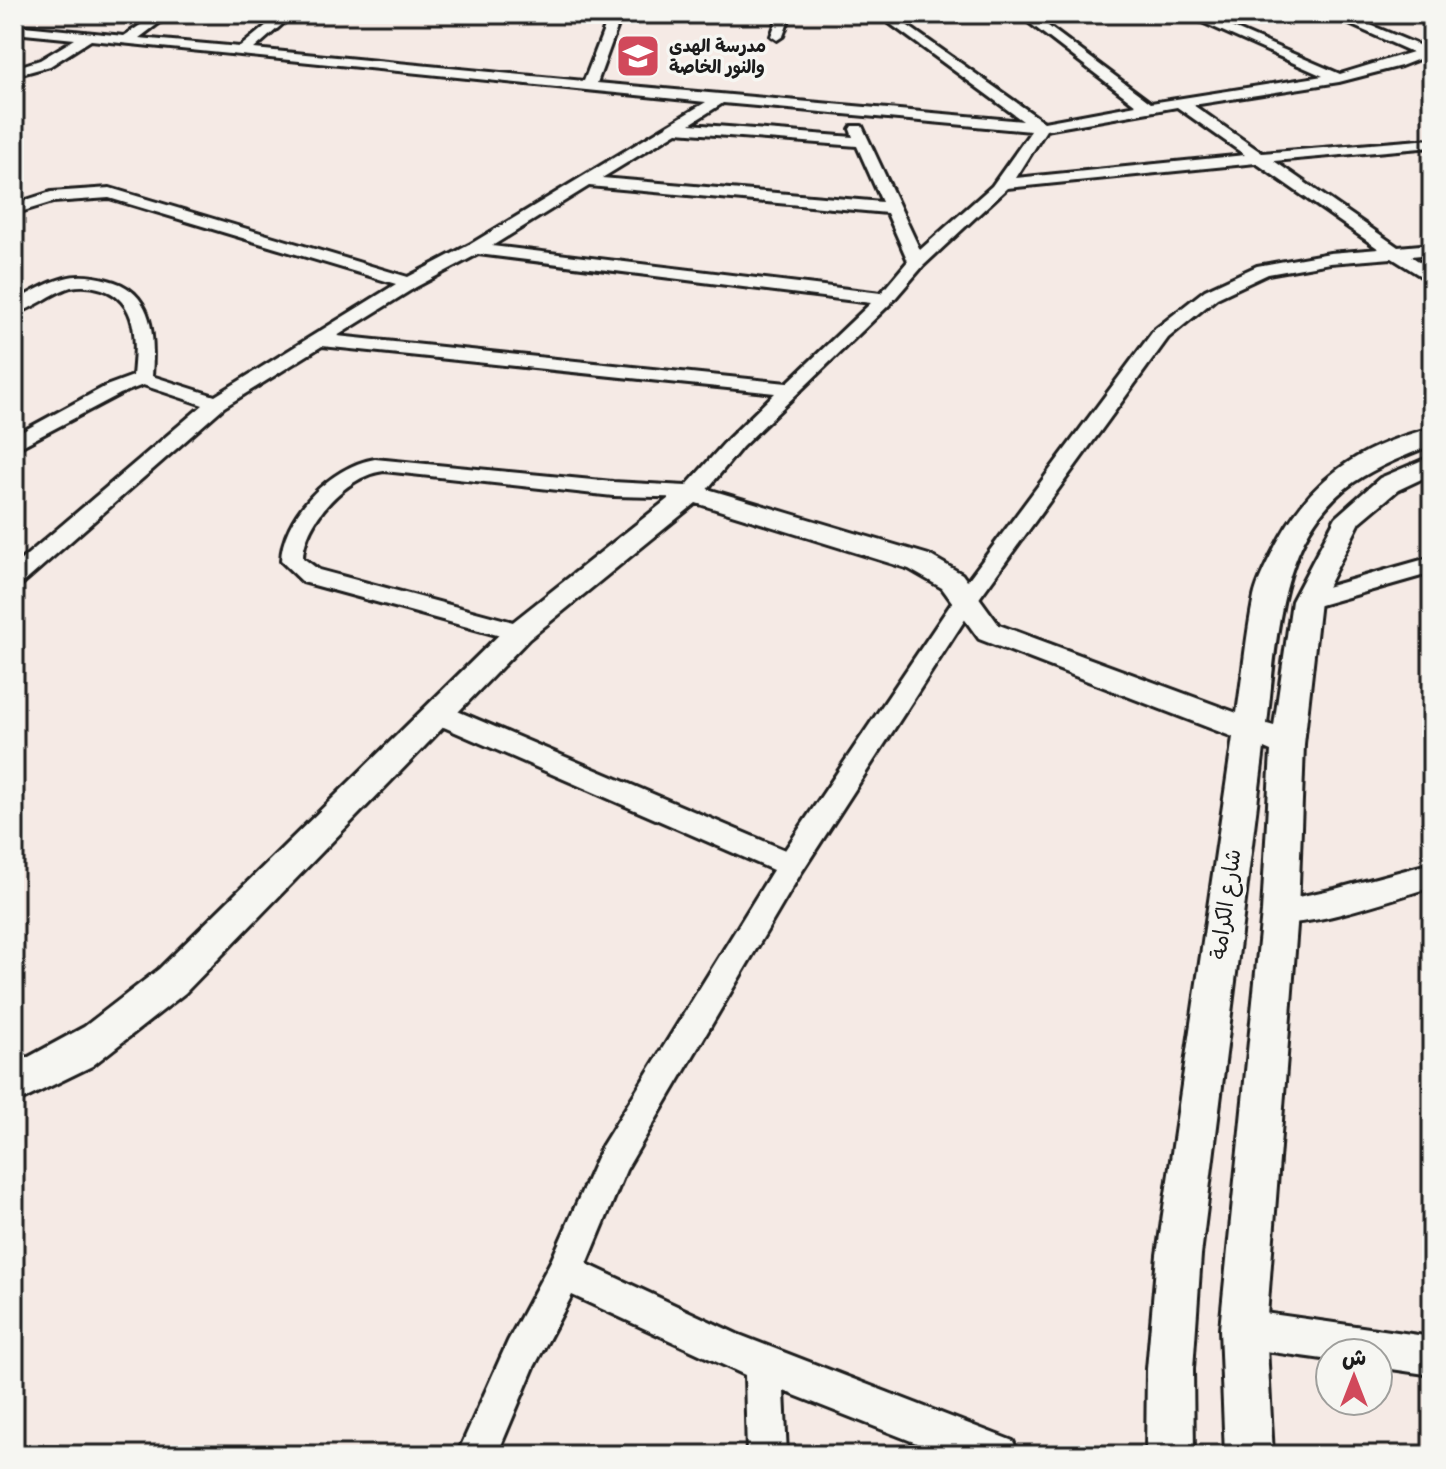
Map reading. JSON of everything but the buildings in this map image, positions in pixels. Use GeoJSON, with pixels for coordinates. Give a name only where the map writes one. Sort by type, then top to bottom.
{"type":"FeatureCollection","features":[{"type":"Feature","properties":{"kind":"street"},"geometry":{"type":"LineString","coordinates":[[127,40],[165,14]]}},
{"type":"Feature","properties":{"kind":"street"},"geometry":{"type":"LineString","coordinates":[[245,50],[288,14]]}},
{"type":"Feature","properties":{"kind":"street"},"geometry":{"type":"LineString","coordinates":[[589,85],[616,14]]}},
{"type":"Feature","properties":{"kind":"street"},"geometry":{"type":"LineString","coordinates":[[777,36],[785,14]]}},
{"type":"Feature","properties":{"kind":"street"},"geometry":{"type":"LineString","coordinates":[[883,14],[1041,127]]}},
{"type":"Feature","properties":{"kind":"street"},"geometry":{"type":"LineString","coordinates":[[1024,14],[1149,108]]}},
{"type":"Feature","properties":{"kind":"street"},"geometry":{"type":"LineString","coordinates":[[1190,14],[1339,78]]}},
{"type":"Feature","properties":{"kind":"street"},"geometry":{"type":"LineString","coordinates":[[1333,14],[1428,50]]}},
{"type":"Feature","properties":{"kind":"street"},"geometry":{"type":"LineString","coordinates":[[1417,14],[1432,19]]}},
{"type":"Feature","properties":{"kind":"street"},"geometry":{"type":"LineString","coordinates":[[14,29],[720,99],[1041,127],[1339,78],[1428,50]]}},
{"type":"Feature","properties":{"kind":"street"},"geometry":{"type":"LineString","coordinates":[[14,72],[45,63],[89,36]]}},
{"type":"Feature","properties":{"kind":"street"},"geometry":{"type":"LineString","coordinates":[[14,578],[149,458],[217,403],[410,283],[475,249],[720,99]]}},
{"type":"Feature","properties":{"kind":"street"},"geometry":{"type":"LineString","coordinates":[[1182,104],[1432,278]]}},
{"type":"Feature","properties":{"kind":"street"},"geometry":{"type":"LineString","coordinates":[[849,111],[890,208],[917,262]]}},
{"type":"Feature","properties":{"kind":"street"},"geometry":{"type":"LineString","coordinates":[[674,127],[863,142]]}},
{"type":"Feature","properties":{"kind":"street"},"geometry":{"type":"LineString","coordinates":[[14,1085],[55,1069],[111,1033],[172,981],[519,632],[692,493],[735,443],[885,299],[917,262],[1003,184],[1041,127]]}},
{"type":"Feature","properties":{"kind":"street"},"geometry":{"type":"LineString","coordinates":[[1003,184],[1432,143]]}},
{"type":"Feature","properties":{"kind":"street"},"geometry":{"type":"LineString","coordinates":[[587,181],[890,208]]}},
{"type":"Feature","properties":{"kind":"street"},"geometry":{"type":"LineString","coordinates":[[14,209],[51,197],[110,193],[410,283]]}},
{"type":"Feature","properties":{"kind":"street"},"geometry":{"type":"LineString","coordinates":[[475,249],[885,299]]}},
{"type":"Feature","properties":{"kind":"street"},"geometry":{"type":"LineString","coordinates":[[477,1455],[521,1354],[565,1272],[614,1158],[791,865],[967,598],[1145,354],[1184,313],[1237,280],[1263,270],[1330,258],[1432,249]]}},
{"type":"Feature","properties":{"kind":"street"},"geometry":{"type":"LineString","coordinates":[[14,309],[71,282],[89,280],[121,288],[137,305],[143,325],[142,379]]}},
{"type":"Feature","properties":{"kind":"street"},"geometry":{"type":"LineString","coordinates":[[318,340],[790,389]]}},
{"type":"Feature","properties":{"kind":"street"},"geometry":{"type":"LineString","coordinates":[[14,444],[113,390],[142,379],[217,403]]}},
{"type":"Feature","properties":{"kind":"street","name":"شارع الكرامة"},"geometry":{"type":"LineString","coordinates":[[1170,1455],[1168,1393],[1171,1324],[1248,731],[1269,594],[1288,542],[1305,511],[1335,480],[1365,461],[1432,436]]}},
{"type":"Feature","properties":{"kind":"street"},"geometry":{"type":"LineString","coordinates":[[1249,1455],[1243,1329],[1280,912],[1288,744],[1306,601],[1349,517],[1389,484],[1432,464]]}},
{"type":"Feature","properties":{"kind":"street"},"geometry":{"type":"LineString","coordinates":[[519,632],[311,576],[292,561],[291,551],[296,534],[313,510],[339,485],[359,470],[384,465],[613,489],[692,493],[919,562],[952,581],[989,632],[1005,640],[1288,744]]}},
{"type":"Feature","properties":{"kind":"street"},"geometry":{"type":"LineString","coordinates":[[1306,601],[1432,565]]}},
{"type":"Feature","properties":{"kind":"street"},"geometry":{"type":"LineString","coordinates":[[439,714],[791,865]]}},
{"type":"Feature","properties":{"kind":"street"},"geometry":{"type":"LineString","coordinates":[[1280,912],[1335,902],[1432,875]]}},
{"type":"Feature","properties":{"kind":"street"},"geometry":{"type":"LineString","coordinates":[[565,1272],[621,1302],[764,1365],[999,1455]]}},
{"type":"Feature","properties":{"kind":"street"},"geometry":{"type":"LineString","coordinates":[[1243,1329],[1432,1356]]}},
{"type":"Feature","properties":{"kind":"street"},"geometry":{"type":"LineString","coordinates":[[764,1365],[767,1455]]}},
{"type":"Feature","properties":{"kind":"place","name":"مدرسة الهدى والنور الخاصة"},"geometry":{"type":"Point","coordinates":[638,56]}}]}
